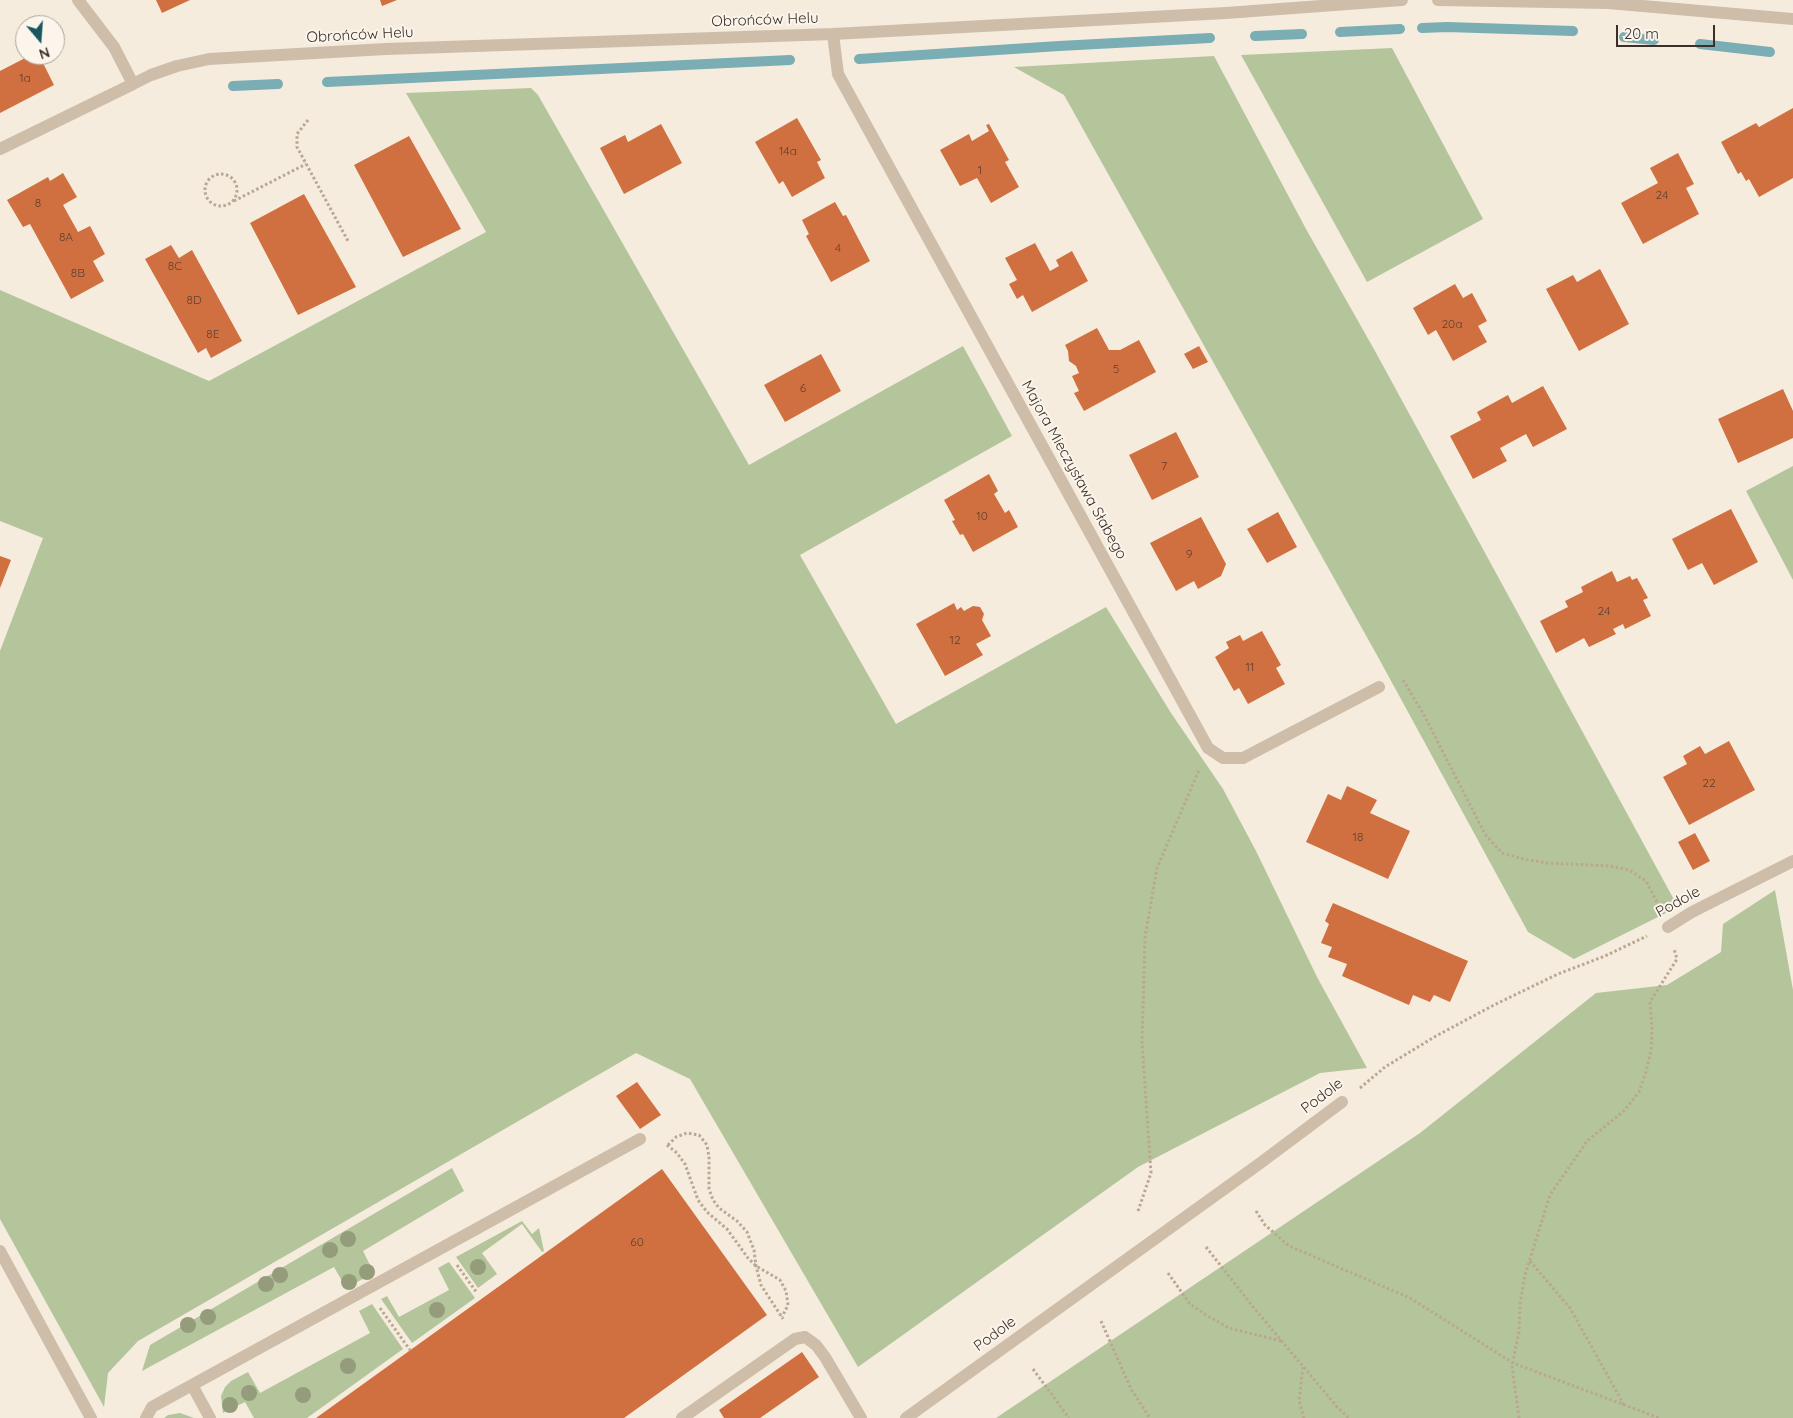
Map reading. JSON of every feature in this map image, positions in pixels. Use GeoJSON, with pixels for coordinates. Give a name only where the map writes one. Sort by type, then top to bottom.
{"type":"FeatureCollection","features":[{"type":"Feature","properties":{"kind":"street"},"geometry":{"type":"LineString","coordinates":[[78,0],[114,47],[133,84]]}},
{"type":"Feature","properties":{"kind":"street","name":"Obrońców Helu"},"geometry":{"type":"LineString","coordinates":[[0,149],[151,75],[177,66],[209,59],[386,49],[834,34],[1226,13],[1402,0]]}},
{"type":"Feature","properties":{"kind":"street"},"geometry":{"type":"LineString","coordinates":[[1438,0],[1608,3],[1793,20]]}},
{"type":"Feature","properties":{"kind":"street","name":"Majora Mieczysława Słabego"},"geometry":{"type":"LineString","coordinates":[[834,34],[838,74],[1208,748]]}},
{"type":"Feature","properties":{"kind":"street"},"geometry":{"type":"LineString","coordinates":[[1208,748],[1223,758],[1243,758],[1379,686]]}},
{"type":"Feature","properties":{"kind":"street","name":"Podole"},"geometry":{"type":"LineString","coordinates":[[1668,927],[1692,912],[1793,861]]}},
{"type":"Feature","properties":{"kind":"street","name":"Podole"},"geometry":{"type":"LineString","coordinates":[[906,1418],[1236,1181],[1342,1102]]}},
{"type":"Feature","properties":{"kind":"street"},"geometry":{"type":"LineString","coordinates":[[146,1418],[152,1407],[640,1139]]}},
{"type":"Feature","properties":{"kind":"street"},"geometry":{"type":"LineString","coordinates":[[0,1251],[91,1418]]}},
{"type":"Feature","properties":{"kind":"street"},"geometry":{"type":"LineString","coordinates":[[682,1418],[795,1339],[805,1337],[816,1345],[861,1418]]}},
{"type":"Feature","properties":{"kind":"street"},"geometry":{"type":"LineString","coordinates":[[192,1385],[210,1418]]}},
{"type":"Feature","properties":{"kind":"path"},"geometry":{"type":"LineString","coordinates":[[308,120],[297,134],[297,147],[348,241]]}},
{"type":"Feature","properties":{"kind":"path"},"geometry":{"type":"LineString","coordinates":[[229,204],[236,197],[237,186],[235,181],[223,173],[212,175],[205,184],[205,196],[218,206],[229,204],[306,164]]}},
{"type":"Feature","properties":{"kind":"path"},"geometry":{"type":"LineString","coordinates":[[1379,686],[1398,672],[1424,715],[1485,834],[1502,853],[1523,859],[1609,866],[1629,870],[1646,881],[1653,892],[1668,927],[1677,959],[1650,1002],[1651,1051],[1646,1072],[1638,1092],[1624,1111],[1587,1141],[1550,1195],[1529,1260],[1520,1304],[1519,1331],[1513,1362],[1514,1388],[1519,1418]]}},
{"type":"Feature","properties":{"kind":"path"},"geometry":{"type":"LineString","coordinates":[[1138,1212],[1151,1173],[1142,1042],[1145,938],[1157,868],[1208,748]]}},
{"type":"Feature","properties":{"kind":"path","name":"Podole"},"geometry":{"type":"LineString","coordinates":[[1342,1102],[1385,1068],[1436,1036],[1558,974],[1605,956],[1668,927]]}},
{"type":"Feature","properties":{"kind":"path"},"geometry":{"type":"LineString","coordinates":[[668,1146],[676,1137],[687,1133],[699,1135],[707,1144],[710,1189],[713,1200],[719,1208],[737,1221],[747,1232],[754,1250],[761,1285],[795,1339]]}},
{"type":"Feature","properties":{"kind":"path"},"geometry":{"type":"LineString","coordinates":[[640,1139],[651,1139],[668,1146],[677,1153],[685,1164],[698,1200],[706,1212],[728,1229],[748,1258],[756,1266],[780,1280],[786,1291],[788,1305],[782,1317]]}},
{"type":"Feature","properties":{"kind":"path"},"geometry":{"type":"LineString","coordinates":[[1256,1211],[1264,1225],[1288,1246],[1410,1298],[1513,1362],[1659,1418]]}},
{"type":"Feature","properties":{"kind":"path"},"geometry":{"type":"LineString","coordinates":[[444,1247],[477,1293]]}},
{"type":"Feature","properties":{"kind":"path"},"geometry":{"type":"LineString","coordinates":[[1206,1247],[1281,1341],[1349,1418]]}},
{"type":"Feature","properties":{"kind":"path"},"geometry":{"type":"LineString","coordinates":[[1529,1260],[1570,1308],[1624,1405]]}},
{"type":"Feature","properties":{"kind":"path"},"geometry":{"type":"LineString","coordinates":[[1168,1273],[1190,1304],[1206,1315],[1229,1328],[1281,1341]]}},
{"type":"Feature","properties":{"kind":"path"},"geometry":{"type":"LineString","coordinates":[[368,1289],[410,1350]]}},
{"type":"Feature","properties":{"kind":"path"},"geometry":{"type":"LineString","coordinates":[[1101,1321],[1131,1388],[1150,1418]]}},
{"type":"Feature","properties":{"kind":"path"},"geometry":{"type":"LineString","coordinates":[[1303,1366],[1299,1400],[1304,1418]]}},
{"type":"Feature","properties":{"kind":"path"},"geometry":{"type":"LineString","coordinates":[[1033,1369],[1069,1418]]}},
{"type":"Feature","properties":{"kind":"green space"},"geometry":{"type":"Polygon","coordinates":[[[1392,48],[1483,219],[1367,282],[1241,55],[1392,48]]]}},
{"type":"Feature","properties":{"kind":"green space"},"geometry":{"type":"Polygon","coordinates":[[[1214,56],[1306,229],[1375,351],[1678,907],[1574,959],[1528,932],[1378,657],[1064,95],[1014,67],[1214,56]]]}},
{"type":"Feature","properties":{"kind":"green space"},"geometry":{"type":"Polygon","coordinates":[[[531,88],[538,95],[749,465],[963,346],[1012,436],[800,555],[896,724],[1106,607],[1171,713],[1223,789],[1256,851],[1317,977],[1367,1068],[1320,1073],[1138,1167],[858,1367],[690,1079],[636,1053],[138,1341],[108,1373],[104,1407],[0,1219],[0,651],[43,538],[0,521],[0,290],[209,381],[486,232],[406,93],[531,88]]]}},
{"type":"Feature","properties":{"kind":"green space"},"geometry":{"type":"Polygon","coordinates":[[[1793,466],[1793,580],[1746,491],[1793,466]]]}},
{"type":"Feature","properties":{"kind":"green space"},"geometry":{"type":"Polygon","coordinates":[[[1775,890],[1793,990],[1793,1418],[996,1418],[1420,1133],[1596,993],[1667,985],[1721,952],[1723,924],[1775,890]]]}},
{"type":"Feature","properties":{"kind":"green space"},"geometry":{"type":"Polygon","coordinates":[[[452,1168],[464,1191],[363,1251],[374,1273],[346,1288],[334,1267],[142,1371],[150,1345],[452,1168]]]}},
{"type":"Feature","properties":{"kind":"green space"},"geometry":{"type":"Polygon","coordinates":[[[522,1221],[532,1234],[539,1228],[544,1251],[542,1252],[522,1224],[482,1253],[497,1274],[478,1288],[456,1257],[522,1221]]]}},
{"type":"Feature","properties":{"kind":"green space"},"geometry":{"type":"Polygon","coordinates":[[[449,1262],[475,1298],[412,1343],[381,1299],[387,1296],[399,1317],[449,1290],[438,1268],[449,1262]]]}},
{"type":"Feature","properties":{"kind":"green space"},"geometry":{"type":"Polygon","coordinates":[[[372,1304],[403,1349],[307,1418],[254,1418],[245,1402],[223,1413],[221,1396],[225,1387],[231,1381],[248,1372],[260,1393],[370,1333],[359,1311],[372,1304]]]}},
{"type":"Feature","properties":{"kind":"green space"},"geometry":{"type":"Polygon","coordinates":[[[180,1413],[194,1418],[164,1418],[168,1415],[180,1413]]]}},
{"type":"Feature","properties":{"kind":"building"},"geometry":{"type":"Polygon","coordinates":[[[156,0],[190,0],[162,13],[156,0]]]}},
{"type":"Feature","properties":{"kind":"building"},"geometry":{"type":"Polygon","coordinates":[[[380,0],[397,0],[382,6],[380,0]]]}},
{"type":"Feature","properties":{"kind":"building"},"geometry":{"type":"Polygon","coordinates":[[[15,63],[15,65],[44,65],[54,85],[0,113],[0,71],[15,63]]]}},
{"type":"Feature","properties":{"kind":"building"},"geometry":{"type":"Polygon","coordinates":[[[1793,108],[1793,178],[1759,197],[1749,179],[1746,181],[1741,172],[1738,174],[1721,142],[1756,123],[1759,127],[1793,108]]]}},
{"type":"Feature","properties":{"kind":"building"},"geometry":{"type":"Polygon","coordinates":[[[797,118],[821,160],[817,162],[825,178],[792,197],[783,181],[779,184],[755,142],[797,118]]]}},
{"type":"Feature","properties":{"kind":"building"},"geometry":{"type":"Polygon","coordinates":[[[661,124],[682,163],[624,194],[600,148],[625,135],[628,142],[661,124]]]}},
{"type":"Feature","properties":{"kind":"building"},"geometry":{"type":"Polygon","coordinates":[[[989,124],[1009,160],[1005,162],[1019,187],[991,203],[977,178],[960,186],[940,150],[969,134],[972,141],[989,131],[986,125],[989,124]]]}},
{"type":"Feature","properties":{"kind":"building"},"geometry":{"type":"Polygon","coordinates":[[[409,136],[461,229],[403,257],[354,165],[409,136]]]}},
{"type":"Feature","properties":{"kind":"building"},"geometry":{"type":"Polygon","coordinates":[[[1678,153],[1694,184],[1686,188],[1699,214],[1643,244],[1621,203],[1658,183],[1650,168],[1678,153]]]}},
{"type":"Feature","properties":{"kind":"building"},"geometry":{"type":"Polygon","coordinates":[[[63,173],[77,197],[63,205],[78,232],[90,226],[105,254],[93,261],[104,281],[71,299],[30,224],[23,227],[7,200],[48,177],[50,181],[63,173]]]}},
{"type":"Feature","properties":{"kind":"building"},"geometry":{"type":"Polygon","coordinates":[[[304,194],[356,287],[298,315],[250,223],[304,194]]]}},
{"type":"Feature","properties":{"kind":"building"},"geometry":{"type":"Polygon","coordinates":[[[835,202],[843,216],[846,215],[870,261],[831,282],[806,236],[809,234],[802,220],[835,202]]]}},
{"type":"Feature","properties":{"kind":"building"},"geometry":{"type":"Polygon","coordinates":[[[1035,243],[1050,271],[1059,266],[1056,260],[1072,251],[1088,281],[1032,312],[1023,295],[1017,299],[1009,284],[1017,280],[1005,258],[1035,243]]]}},
{"type":"Feature","properties":{"kind":"building"},"geometry":{"type":"Polygon","coordinates":[[[171,245],[179,258],[192,250],[242,341],[211,358],[206,348],[198,353],[145,259],[171,245]]]}},
{"type":"Feature","properties":{"kind":"building"},"geometry":{"type":"Polygon","coordinates":[[[1600,269],[1629,324],[1579,351],[1546,289],[1573,275],[1577,282],[1600,269]]]}},
{"type":"Feature","properties":{"kind":"building"},"geometry":{"type":"Polygon","coordinates":[[[1455,284],[1463,298],[1472,293],[1487,321],[1478,326],[1487,342],[1453,361],[1436,330],[1428,335],[1413,308],[1455,284]]]}},
{"type":"Feature","properties":{"kind":"building"},"geometry":{"type":"Polygon","coordinates":[[[1097,328],[1109,350],[1120,350],[1139,340],[1156,372],[1084,411],[1074,393],[1079,391],[1072,376],[1079,373],[1076,366],[1069,361],[1065,345],[1097,328]]]}},
{"type":"Feature","properties":{"kind":"building"},"geometry":{"type":"Polygon","coordinates":[[[1199,346],[1208,362],[1193,369],[1184,354],[1199,346]]]}},
{"type":"Feature","properties":{"kind":"building"},"geometry":{"type":"Polygon","coordinates":[[[821,354],[841,391],[785,422],[764,385],[821,354]]]}},
{"type":"Feature","properties":{"kind":"building"},"geometry":{"type":"Polygon","coordinates":[[[1543,386],[1567,429],[1533,447],[1526,434],[1500,448],[1507,461],[1473,479],[1450,436],[1481,420],[1477,412],[1508,395],[1512,403],[1543,386]]]}},
{"type":"Feature","properties":{"kind":"building"},"geometry":{"type":"Polygon","coordinates":[[[1783,389],[1793,411],[1793,438],[1738,463],[1718,419],[1783,389]]]}},
{"type":"Feature","properties":{"kind":"building"},"geometry":{"type":"Polygon","coordinates":[[[1176,432],[1199,477],[1152,500],[1129,455],[1176,432]]]}},
{"type":"Feature","properties":{"kind":"building"},"geometry":{"type":"Polygon","coordinates":[[[989,474],[998,491],[994,494],[1005,513],[1009,510],[1018,527],[973,552],[963,534],[960,535],[952,521],[955,520],[944,500],[989,474]]]}},
{"type":"Feature","properties":{"kind":"building"},"geometry":{"type":"Polygon","coordinates":[[[1731,509],[1758,562],[1714,585],[1702,563],[1688,570],[1672,539],[1731,509]]]}},
{"type":"Feature","properties":{"kind":"building"},"geometry":{"type":"Polygon","coordinates":[[[1278,512],[1297,547],[1267,563],[1247,529],[1278,512]]]}},
{"type":"Feature","properties":{"kind":"building"},"geometry":{"type":"Polygon","coordinates":[[[1201,517],[1226,564],[1221,576],[1198,589],[1194,581],[1176,591],[1150,543],[1201,517]]]}},
{"type":"Feature","properties":{"kind":"building"},"geometry":{"type":"Polygon","coordinates":[[[0,556],[11,560],[0,588],[0,556]]]}},
{"type":"Feature","properties":{"kind":"building"},"geometry":{"type":"Polygon","coordinates":[[[1612,571],[1617,582],[1630,576],[1632,580],[1637,578],[1648,598],[1643,600],[1651,616],[1625,629],[1623,624],[1613,629],[1616,634],[1589,647],[1584,638],[1556,653],[1540,621],[1568,607],[1565,601],[1583,592],[1581,587],[1612,571]]]}},
{"type":"Feature","properties":{"kind":"building"},"geometry":{"type":"Polygon","coordinates":[[[954,603],[957,610],[961,607],[964,611],[973,606],[980,607],[984,614],[982,620],[991,636],[976,644],[983,655],[945,676],[916,624],[954,603]]]}},
{"type":"Feature","properties":{"kind":"building"},"geometry":{"type":"Polygon","coordinates":[[[1262,631],[1281,665],[1276,668],[1285,684],[1248,704],[1239,688],[1234,691],[1215,657],[1229,648],[1226,642],[1240,635],[1243,641],[1262,631]]]}},
{"type":"Feature","properties":{"kind":"building"},"geometry":{"type":"Polygon","coordinates":[[[1729,741],[1755,790],[1689,825],[1663,777],[1687,764],[1683,756],[1700,746],[1705,754],[1729,741]]]}},
{"type":"Feature","properties":{"kind":"building"},"geometry":{"type":"Polygon","coordinates":[[[1347,786],[1377,800],[1370,813],[1410,831],[1388,879],[1306,842],[1328,794],[1341,800],[1347,786]]]}},
{"type":"Feature","properties":{"kind":"building"},"geometry":{"type":"Polygon","coordinates":[[[1695,833],[1710,861],[1693,870],[1678,842],[1695,833]]]}},
{"type":"Feature","properties":{"kind":"building"},"geometry":{"type":"Polygon","coordinates":[[[1333,903],[1468,961],[1450,1002],[1434,995],[1430,1002],[1413,995],[1409,1005],[1342,976],[1347,964],[1328,957],[1332,947],[1321,943],[1329,924],[1325,921],[1333,903]]]}},
{"type":"Feature","properties":{"kind":"building"},"geometry":{"type":"Polygon","coordinates":[[[637,1082],[661,1115],[640,1129],[616,1096],[637,1082]]]}},
{"type":"Feature","properties":{"kind":"building"},"geometry":{"type":"Polygon","coordinates":[[[662,1169],[767,1315],[624,1418],[316,1418],[662,1169]]]}},
{"type":"Feature","properties":{"kind":"building"},"geometry":{"type":"Polygon","coordinates":[[[802,1352],[819,1377],[760,1418],[724,1418],[719,1410],[802,1352]]]}},
{"type":"Feature","properties":{"kind":"waterway"},"geometry":{"type":"LineString","coordinates":[[1422,28],[1573,31]]}},
{"type":"Feature","properties":{"kind":"waterway"},"geometry":{"type":"LineString","coordinates":[[1340,32],[1400,29]]}},
{"type":"Feature","properties":{"kind":"waterway"},"geometry":{"type":"LineString","coordinates":[[1255,36],[1302,34]]}},
{"type":"Feature","properties":{"kind":"waterway"},"geometry":{"type":"LineString","coordinates":[[1624,37],[1654,40]]}},
{"type":"Feature","properties":{"kind":"waterway"},"geometry":{"type":"LineString","coordinates":[[859,59],[1210,38]]}},
{"type":"Feature","properties":{"kind":"waterway"},"geometry":{"type":"LineString","coordinates":[[1700,44],[1770,52]]}},
{"type":"Feature","properties":{"kind":"waterway"},"geometry":{"type":"LineString","coordinates":[[327,82],[790,60]]}},
{"type":"Feature","properties":{"kind":"waterway"},"geometry":{"type":"LineString","coordinates":[[233,86],[278,84]]}}]}
